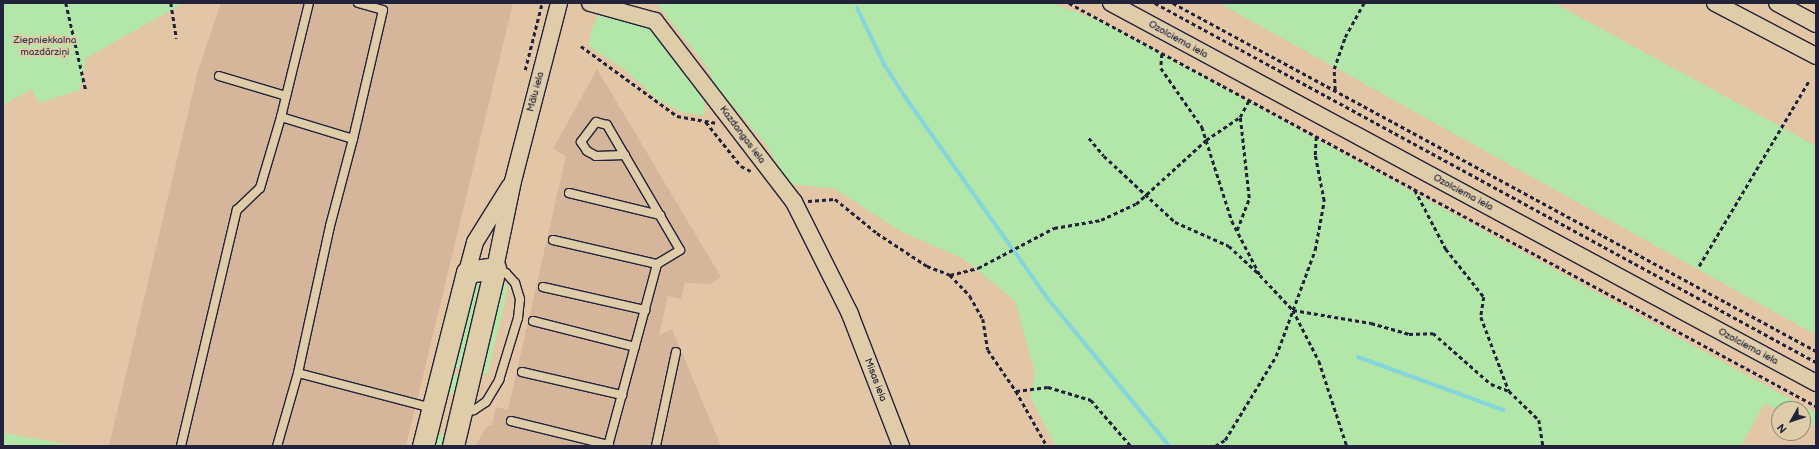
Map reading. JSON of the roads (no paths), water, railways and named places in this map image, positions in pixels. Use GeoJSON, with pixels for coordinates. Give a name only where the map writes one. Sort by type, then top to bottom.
{"type":"FeatureCollection","features":[{"type":"Feature","properties":{"kind":"street","name":"Mālu iela"},"geometry":{"type":"LineString","coordinates":[[453,446],[513,181],[559,3]]}},
{"type":"Feature","properties":{"kind":"street","name":"Kazdangas iela"},"geometry":{"type":"LineString","coordinates":[[590,3],[655,21],[794,202],[850,314]]}},
{"type":"Feature","properties":{"kind":"street","name":"Ozolciema iela"},"geometry":{"type":"LineString","coordinates":[[1111,3],[1816,383]]}},
{"type":"Feature","properties":{"kind":"street"},"geometry":{"type":"LineString","coordinates":[[1715,3],[1816,56]]}},
{"type":"Feature","properties":{"kind":"street"},"geometry":{"type":"LineString","coordinates":[[1777,3],[1816,24]]}},
{"type":"Feature","properties":{"kind":"street","name":"Mālu iela"},"geometry":{"type":"LineString","coordinates":[[423,446],[475,242],[513,181]]}},
{"type":"Feature","properties":{"kind":"street"},"geometry":{"type":"LineString","coordinates":[[467,272],[494,268]]}},
{"type":"Feature","properties":{"kind":"street","name":"Misas iela"},"geometry":{"type":"LineString","coordinates":[[850,314],[901,446]]}},
{"type":"Feature","properties":{"kind":"street"},"geometry":{"type":"LineString","coordinates":[[433,408],[460,414]]}},
{"type":"Feature","properties":{"kind":"lane"},"geometry":{"type":"LineString","coordinates":[[181,446],[237,210],[260,188],[281,116],[308,3]]}},
{"type":"Feature","properties":{"kind":"lane"},"geometry":{"type":"LineString","coordinates":[[277,446],[298,373],[330,226],[353,139],[383,10],[358,3]]}},
{"type":"Feature","properties":{"kind":"lane"},"geometry":{"type":"LineString","coordinates":[[219,76],[286,96]]}},
{"type":"Feature","properties":{"kind":"lane"},"geometry":{"type":"LineString","coordinates":[[281,116],[353,139]]}},
{"type":"Feature","properties":{"kind":"lane"},"geometry":{"type":"LineString","coordinates":[[511,421],[608,446],[657,264],[680,250],[625,155],[607,125],[596,122],[588,129],[581,142],[587,151],[596,156],[625,155]]}},
{"type":"Feature","properties":{"kind":"lane"},"geometry":{"type":"LineString","coordinates":[[569,193],[660,215]]}},
{"type":"Feature","properties":{"kind":"lane"},"geometry":{"type":"LineString","coordinates":[[553,240],[657,264]]}},
{"type":"Feature","properties":{"kind":"lane"},"geometry":{"type":"LineString","coordinates":[[460,414],[474,410],[486,402],[499,380],[518,318],[520,299],[515,283],[506,273],[494,268]]}},
{"type":"Feature","properties":{"kind":"lane"},"geometry":{"type":"LineString","coordinates":[[543,286],[645,310]]}},
{"type":"Feature","properties":{"kind":"lane"},"geometry":{"type":"LineString","coordinates":[[533,321],[635,347]]}},
{"type":"Feature","properties":{"kind":"lane"},"geometry":{"type":"LineString","coordinates":[[656,446],[676,352]]}},
{"type":"Feature","properties":{"kind":"lane"},"geometry":{"type":"LineString","coordinates":[[522,372],[622,395]]}},
{"type":"Feature","properties":{"kind":"lane"},"geometry":{"type":"LineString","coordinates":[[298,373],[433,408]]}},
{"type":"Feature","properties":{"kind":"waterway"},"geometry":{"type":"LineString","coordinates":[[857,8],[885,66],[905,97],[1048,299],[1169,446]]}},
{"type":"Feature","properties":{"kind":"waterway"},"geometry":{"type":"LineString","coordinates":[[1358,357],[1504,410]]}},
{"type":"Feature","properties":{"kind":"park label","name":"Ziepniekkalna mazdārziņi"},"geometry":{"type":"Point","coordinates":[45,46]}}]}
